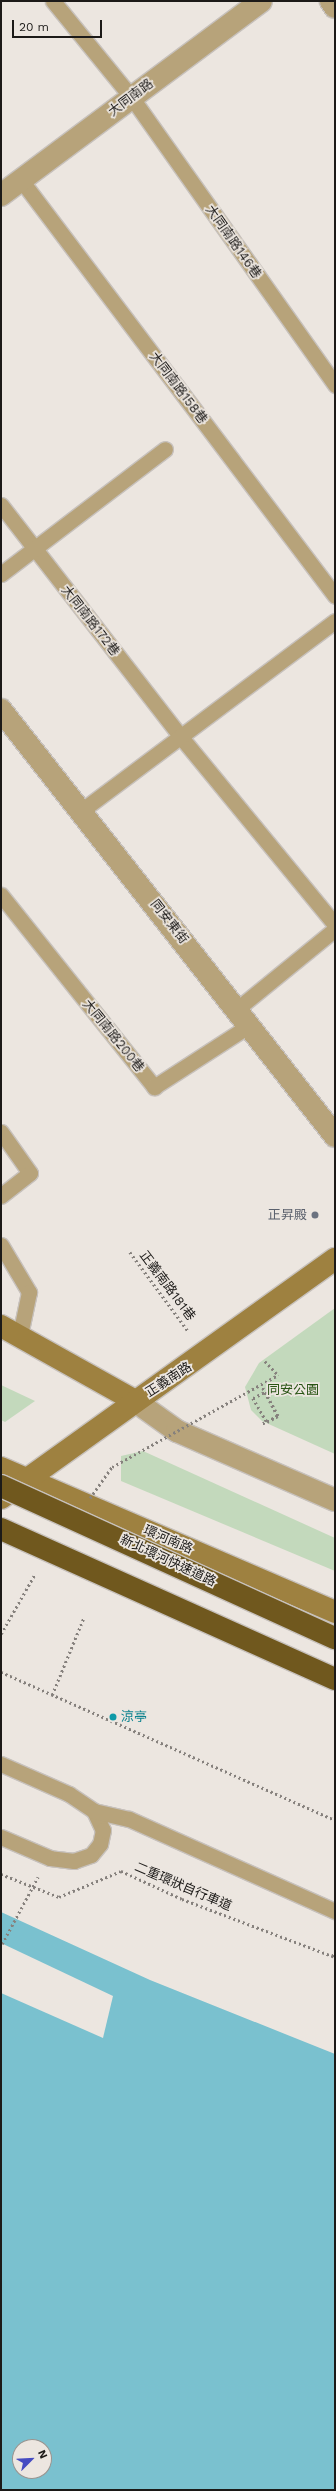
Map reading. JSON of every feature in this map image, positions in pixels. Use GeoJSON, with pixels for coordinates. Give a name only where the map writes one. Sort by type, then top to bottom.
{"type":"FeatureCollection","features":[{"type":"Feature","properties":{"kind":"highway","name":"新北環河快速道路"},"geometry":{"type":"LineString","coordinates":[[1,1486],[335,1638]]}},
{"type":"Feature","properties":{"kind":"highway"},"geometry":{"type":"LineString","coordinates":[[1,1529],[335,1680]]}},
{"type":"Feature","properties":{"kind":"street","name":"大同南路"},"geometry":{"type":"LineString","coordinates":[[1,195],[261,1]]}},
{"type":"Feature","properties":{"kind":"street"},"geometry":{"type":"LineString","coordinates":[[331,1],[335,7]]}},
{"type":"Feature","properties":{"kind":"street","name":"同安東街"},"geometry":{"type":"LineString","coordinates":[[1,710],[244,1017],[335,1136]]}},
{"type":"Feature","properties":{"kind":"street","name":"正義南路"},"geometry":{"type":"LineString","coordinates":[[1,1498],[335,1259]]}},
{"type":"Feature","properties":{"kind":"street"},"geometry":{"type":"LineString","coordinates":[[10,1330],[135,1401],[177,1431],[335,1500]]}},
{"type":"Feature","properties":{"kind":"street","name":"環河南路"},"geometry":{"type":"LineString","coordinates":[[1,1468],[335,1612]]}},
{"type":"Feature","properties":{"kind":"street"},"geometry":{"type":"LineString","coordinates":[[1,1536],[335,1687]]}},
{"type":"Feature","properties":{"kind":"lane","name":"大同南路146巷"},"geometry":{"type":"LineString","coordinates":[[53,1],[132,98],[335,385]]}},
{"type":"Feature","properties":{"kind":"lane","name":"大同南路158巷"},"geometry":{"type":"LineString","coordinates":[[21,180],[335,596]]}},
{"type":"Feature","properties":{"kind":"lane"},"geometry":{"type":"LineString","coordinates":[[1,574],[165,449]]}},
{"type":"Feature","properties":{"kind":"lane","name":"大同南路172巷"},"geometry":{"type":"LineString","coordinates":[[1,505],[180,736],[335,926]]}},
{"type":"Feature","properties":{"kind":"lane"},"geometry":{"type":"LineString","coordinates":[[81,811],[335,621]]}},
{"type":"Feature","properties":{"kind":"lane","name":"大同南路200巷"},"geometry":{"type":"LineString","coordinates":[[1,896],[154,1087],[244,1017]]}},
{"type":"Feature","properties":{"kind":"lane"},"geometry":{"type":"LineString","coordinates":[[244,1017],[335,929]]}},
{"type":"Feature","properties":{"kind":"lane"},"geometry":{"type":"LineString","coordinates":[[1,1132],[30,1173],[1,1196]]}},
{"type":"Feature","properties":{"kind":"lane"},"geometry":{"type":"LineString","coordinates":[[1,1246],[29,1292],[10,1330]]}},
{"type":"Feature","properties":{"kind":"lane"},"geometry":{"type":"LineString","coordinates":[[1,1764],[69,1794],[94,1811],[129,1819],[335,1911]]}},
{"type":"Feature","properties":{"kind":"lane"},"geometry":{"type":"LineString","coordinates":[[1,1837],[50,1858],[74,1861],[91,1856],[100,1844],[103,1830],[94,1811]]}},
{"type":"Feature","properties":{"kind":"path","name":"正義南路181巷"},"geometry":{"type":"LineString","coordinates":[[130,1252],[184,1330],[190,1331]]}},
{"type":"Feature","properties":{"kind":"path"},"geometry":{"type":"LineString","coordinates":[[85,1505],[112,1467],[278,1375],[266,1361]]}},
{"type":"Feature","properties":{"kind":"path"},"geometry":{"type":"LineString","coordinates":[[261,1385],[268,1398],[271,1404],[278,1416],[267,1422],[253,1398],[259,1395],[265,1392],[278,1416],[261,1425]]}},
{"type":"Feature","properties":{"kind":"path"},"geometry":{"type":"LineString","coordinates":[[1,1634],[22,1593],[40,1568]]}},
{"type":"Feature","properties":{"kind":"path"},"geometry":{"type":"LineString","coordinates":[[52,1694],[84,1617]]}},
{"type":"Feature","properties":{"kind":"path"},"geometry":{"type":"LineString","coordinates":[[1,1672],[335,1820]]}},
{"type":"Feature","properties":{"kind":"path"},"geometry":{"type":"LineString","coordinates":[[2,1944],[20,1917],[32,1886],[50,1858]]}},
{"type":"Feature","properties":{"kind":"path","name":"二重環狀自行車道"},"geometry":{"type":"LineString","coordinates":[[1,1874],[59,1897],[121,1872],[182,1900],[333,1956]]}},
{"type":"Feature","properties":{"kind":"green space","name":"同安公園"},"geometry":{"type":"Polygon","coordinates":[[[335,1308],[335,1454],[262,1421],[251,1410],[245,1387],[259,1363],[335,1308]]]}},
{"type":"Feature","properties":{"kind":"green space"},"geometry":{"type":"Polygon","coordinates":[[[1,1385],[35,1401],[5,1422],[1,1420],[1,1385]]]}},
{"type":"Feature","properties":{"kind":"green space"},"geometry":{"type":"Polygon","coordinates":[[[143,1451],[335,1538],[335,1571],[121,1481],[121,1456],[143,1451]]]}},
{"type":"Feature","properties":{"kind":"water"},"geometry":{"type":"Polygon","coordinates":[[[1,1912],[150,1980],[335,2054],[335,2490],[1,2490],[1,1912]]]}},
{"type":"Feature","properties":{"kind":"pier"},"geometry":{"type":"Polygon","coordinates":[[[1,1943],[113,1996],[103,2038],[1,1993],[1,1943]]]}},
{"type":"Feature","properties":{"kind":"place","name":"正昇殿"},"geometry":{"type":"Point","coordinates":[315,1215]}},
{"type":"Feature","properties":{"kind":"place","name":"涼亭"},"geometry":{"type":"Point","coordinates":[113,1717]}}]}
